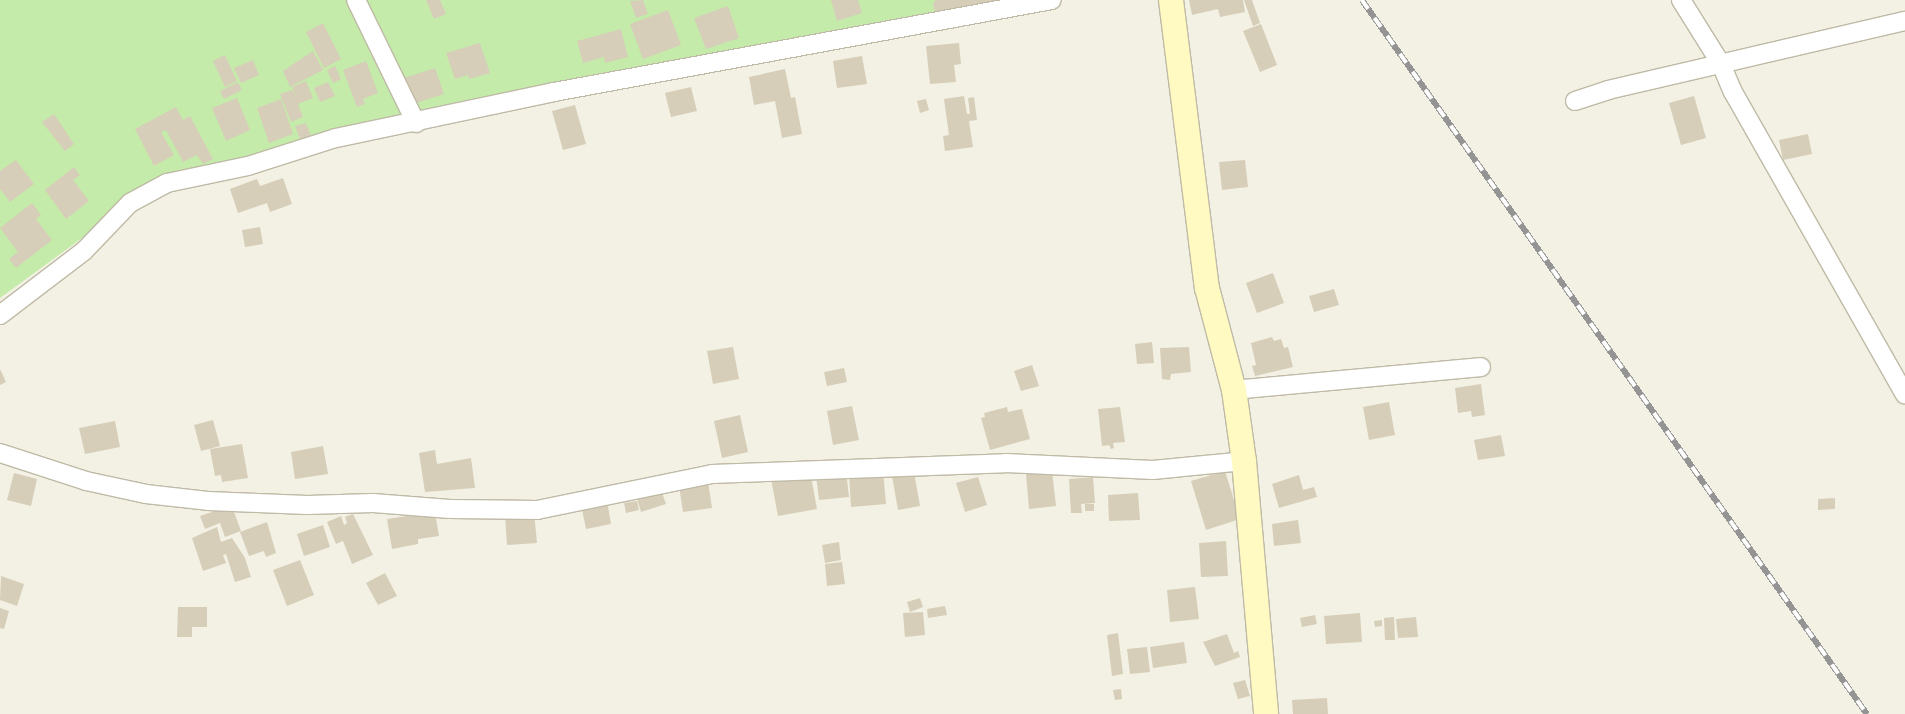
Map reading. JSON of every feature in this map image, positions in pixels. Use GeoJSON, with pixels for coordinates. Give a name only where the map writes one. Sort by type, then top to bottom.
{"type":"FeatureCollection","features":[{"type":"Feature","properties":{"kind":"street"},"geometry":{"type":"LineString","coordinates":[[356,0],[416,123]]}},
{"type":"Feature","properties":{"kind":"street"},"geometry":{"type":"LineString","coordinates":[[0,315],[84,251],[130,203],[167,183],[248,166],[336,138],[416,123],[554,92],[1052,0]]}},
{"type":"Feature","properties":{"kind":"street"},"geometry":{"type":"LineString","coordinates":[[1171,0],[1207,288],[1234,390],[1244,461],[1266,714]]}},
{"type":"Feature","properties":{"kind":"street"},"geometry":{"type":"LineString","coordinates":[[1681,0],[1721,64],[1733,92],[1905,395]]}},
{"type":"Feature","properties":{"kind":"street"},"geometry":{"type":"LineString","coordinates":[[1575,100],[1608,90],[1905,22]]}},
{"type":"Feature","properties":{"kind":"street"},"geometry":{"type":"LineString","coordinates":[[1234,390],[1481,367]]}},
{"type":"Feature","properties":{"kind":"street"},"geometry":{"type":"LineString","coordinates":[[0,453],[95,483],[146,494],[208,501],[307,505],[373,503],[450,509],[537,510],[712,474],[1006,464],[1153,470],[1244,461]]}},
{"type":"Feature","properties":{"kind":"green space"},"geometry":{"type":"Polygon","coordinates":[[[0,0],[1050,0],[416,123],[130,203],[0,298],[0,0]]]}},
{"type":"Feature","properties":{"kind":"building"},"geometry":{"type":"Polygon","coordinates":[[[426,0],[440,0],[446,14],[434,19],[426,0]]]}},
{"type":"Feature","properties":{"kind":"building"},"geometry":{"type":"Polygon","coordinates":[[[643,0],[648,14],[636,18],[630,1],[643,0]]]}},
{"type":"Feature","properties":{"kind":"building"},"geometry":{"type":"Polygon","coordinates":[[[831,0],[858,0],[862,13],[837,21],[831,0]]]}},
{"type":"Feature","properties":{"kind":"building"},"geometry":{"type":"Polygon","coordinates":[[[936,0],[994,1],[935,12],[933,3],[936,0]]]}},
{"type":"Feature","properties":{"kind":"building"},"geometry":{"type":"Polygon","coordinates":[[[1189,0],[1243,0],[1245,12],[1220,17],[1218,9],[1192,15],[1189,0]]]}},
{"type":"Feature","properties":{"kind":"building"},"geometry":{"type":"Polygon","coordinates":[[[1244,0],[1252,0],[1260,23],[1253,26],[1244,0]]]}},
{"type":"Feature","properties":{"kind":"building"},"geometry":{"type":"Polygon","coordinates":[[[728,6],[739,38],[706,49],[694,18],[728,6]]]}},
{"type":"Feature","properties":{"kind":"building"},"geometry":{"type":"Polygon","coordinates":[[[668,10],[681,45],[643,59],[630,24],[668,10]]]}},
{"type":"Feature","properties":{"kind":"building"},"geometry":{"type":"Polygon","coordinates":[[[323,23],[341,59],[324,68],[306,32],[323,23]]]}},
{"type":"Feature","properties":{"kind":"building"},"geometry":{"type":"Polygon","coordinates":[[[1261,24],[1277,65],[1260,72],[1243,31],[1261,24]]]}},
{"type":"Feature","properties":{"kind":"building"},"geometry":{"type":"Polygon","coordinates":[[[621,29],[628,57],[605,63],[604,57],[583,63],[577,41],[621,29]]]}},
{"type":"Feature","properties":{"kind":"building"},"geometry":{"type":"Polygon","coordinates":[[[480,43],[490,73],[469,79],[468,75],[455,79],[446,53],[480,43]]]}},
{"type":"Feature","properties":{"kind":"building"},"geometry":{"type":"Polygon","coordinates":[[[959,43],[961,64],[954,65],[956,82],[930,84],[926,46],[959,43]]]}},
{"type":"Feature","properties":{"kind":"building"},"geometry":{"type":"Polygon","coordinates":[[[313,51],[323,70],[290,87],[283,71],[313,51]]]}},
{"type":"Feature","properties":{"kind":"building"},"geometry":{"type":"Polygon","coordinates":[[[225,55],[237,81],[225,87],[213,61],[225,55]]]}},
{"type":"Feature","properties":{"kind":"building"},"geometry":{"type":"Polygon","coordinates":[[[862,56],[867,84],[837,88],[833,61],[862,56]]]}},
{"type":"Feature","properties":{"kind":"building"},"geometry":{"type":"Polygon","coordinates":[[[253,60],[259,75],[241,83],[234,68],[253,60]]]}},
{"type":"Feature","properties":{"kind":"building"},"geometry":{"type":"Polygon","coordinates":[[[366,61],[378,93],[363,99],[365,104],[357,107],[343,70],[366,61]]]}},
{"type":"Feature","properties":{"kind":"building"},"geometry":{"type":"Polygon","coordinates":[[[335,66],[341,79],[333,83],[327,70],[335,66]]]}},
{"type":"Feature","properties":{"kind":"building"},"geometry":{"type":"Polygon","coordinates":[[[435,68],[444,94],[413,104],[404,78],[435,68]]]}},
{"type":"Feature","properties":{"kind":"building"},"geometry":{"type":"Polygon","coordinates":[[[785,69],[791,98],[795,97],[802,134],[782,138],[775,101],[754,105],[749,77],[785,69]]]}},
{"type":"Feature","properties":{"kind":"building"},"geometry":{"type":"Polygon","coordinates":[[[306,81],[313,98],[298,104],[303,117],[291,122],[280,94],[292,90],[296,96],[292,87],[306,81]]]}},
{"type":"Feature","properties":{"kind":"building"},"geometry":{"type":"Polygon","coordinates":[[[238,82],[242,90],[224,99],[220,91],[238,82]]]}},
{"type":"Feature","properties":{"kind":"building"},"geometry":{"type":"Polygon","coordinates":[[[328,82],[335,96],[320,102],[314,88],[328,82]]]}},
{"type":"Feature","properties":{"kind":"building"},"geometry":{"type":"Polygon","coordinates":[[[691,87],[697,111],[671,117],[665,93],[691,87]]]}},
{"type":"Feature","properties":{"kind":"building"},"geometry":{"type":"Polygon","coordinates":[[[964,96],[967,114],[970,114],[968,98],[974,97],[977,120],[969,121],[973,147],[945,151],[943,136],[949,135],[944,99],[964,96]]]}},
{"type":"Feature","properties":{"kind":"building"},"geometry":{"type":"Polygon","coordinates":[[[1694,96],[1706,138],[1681,145],[1669,103],[1694,96]]]}},
{"type":"Feature","properties":{"kind":"building"},"geometry":{"type":"Polygon","coordinates":[[[237,98],[250,130],[226,141],[212,108],[237,98]]]}},
{"type":"Feature","properties":{"kind":"building"},"geometry":{"type":"Polygon","coordinates":[[[281,99],[293,134],[269,143],[257,108],[281,99]]]}},
{"type":"Feature","properties":{"kind":"building"},"geometry":{"type":"Polygon","coordinates":[[[926,99],[929,110],[920,113],[917,101],[926,99]]]}},
{"type":"Feature","properties":{"kind":"building"},"geometry":{"type":"Polygon","coordinates":[[[575,105],[586,144],[563,150],[552,111],[575,105]]]}},
{"type":"Feature","properties":{"kind":"building"},"geometry":{"type":"Polygon","coordinates":[[[176,107],[183,120],[190,116],[213,159],[203,164],[197,155],[183,162],[166,130],[161,132],[174,155],[154,166],[135,129],[176,107]]]}},
{"type":"Feature","properties":{"kind":"building"},"geometry":{"type":"Polygon","coordinates":[[[54,114],[74,144],[65,151],[42,122],[54,114]]]}},
{"type":"Feature","properties":{"kind":"building"},"geometry":{"type":"Polygon","coordinates":[[[306,123],[311,136],[300,139],[295,126],[306,123]]]}},
{"type":"Feature","properties":{"kind":"building"},"geometry":{"type":"Polygon","coordinates":[[[1808,134],[1812,154],[1783,160],[1779,140],[1808,134]]]}},
{"type":"Feature","properties":{"kind":"building"},"geometry":{"type":"Polygon","coordinates":[[[16,160],[34,184],[10,202],[0,189],[0,171],[16,160]]]}},
{"type":"Feature","properties":{"kind":"building"},"geometry":{"type":"Polygon","coordinates":[[[1245,160],[1248,187],[1222,190],[1219,162],[1245,160]]]}},
{"type":"Feature","properties":{"kind":"building"},"geometry":{"type":"Polygon","coordinates":[[[74,167],[80,175],[73,180],[89,201],[66,219],[45,190],[74,167]]]}},
{"type":"Feature","properties":{"kind":"building"},"geometry":{"type":"Polygon","coordinates":[[[283,178],[292,204],[270,212],[267,203],[238,213],[230,189],[257,179],[260,186],[283,178]]]}},
{"type":"Feature","properties":{"kind":"building"},"geometry":{"type":"Polygon","coordinates":[[[32,203],[41,215],[36,219],[52,240],[16,268],[9,259],[18,252],[0,228],[32,203]]]}},
{"type":"Feature","properties":{"kind":"building"},"geometry":{"type":"Polygon","coordinates":[[[260,227],[263,244],[245,247],[242,230],[260,227]]]}},
{"type":"Feature","properties":{"kind":"building"},"geometry":{"type":"Polygon","coordinates":[[[1273,273],[1284,303],[1257,313],[1246,283],[1273,273]]]}},
{"type":"Feature","properties":{"kind":"building"},"geometry":{"type":"Polygon","coordinates":[[[1334,289],[1339,305],[1314,312],[1309,296],[1334,289]]]}},
{"type":"Feature","properties":{"kind":"building"},"geometry":{"type":"Polygon","coordinates":[[[1272,337],[1274,341],[1281,339],[1284,348],[1288,347],[1293,367],[1255,376],[1252,366],[1256,365],[1251,343],[1272,337]]]}},
{"type":"Feature","properties":{"kind":"building"},"geometry":{"type":"Polygon","coordinates":[[[1152,342],[1154,363],[1137,364],[1135,344],[1152,342]]]}},
{"type":"Feature","properties":{"kind":"building"},"geometry":{"type":"Polygon","coordinates":[[[733,347],[739,379],[713,384],[707,351],[733,347]]]}},
{"type":"Feature","properties":{"kind":"building"},"geometry":{"type":"Polygon","coordinates":[[[1189,347],[1191,372],[1171,374],[1170,380],[1162,379],[1160,348],[1189,347]]]}},
{"type":"Feature","properties":{"kind":"building"},"geometry":{"type":"Polygon","coordinates":[[[1032,365],[1039,386],[1021,391],[1014,371],[1032,365]]]}},
{"type":"Feature","properties":{"kind":"building"},"geometry":{"type":"Polygon","coordinates":[[[844,368],[847,382],[827,386],[824,372],[844,368]]]}},
{"type":"Feature","properties":{"kind":"building"},"geometry":{"type":"Polygon","coordinates":[[[0,369],[6,382],[0,385],[0,369]]]}},
{"type":"Feature","properties":{"kind":"building"},"geometry":{"type":"Polygon","coordinates":[[[1481,384],[1485,415],[1472,417],[1471,411],[1458,413],[1455,388],[1481,384]]]}},
{"type":"Feature","properties":{"kind":"building"},"geometry":{"type":"Polygon","coordinates":[[[1389,402],[1395,435],[1369,440],[1363,407],[1389,402]]]}},
{"type":"Feature","properties":{"kind":"building"},"geometry":{"type":"Polygon","coordinates":[[[852,406],[859,440],[833,445],[827,411],[852,406]]]}},
{"type":"Feature","properties":{"kind":"building"},"geometry":{"type":"Polygon","coordinates":[[[1007,407],[1008,412],[1022,409],[1030,439],[990,450],[981,418],[985,417],[984,413],[1007,407]]]}},
{"type":"Feature","properties":{"kind":"building"},"geometry":{"type":"Polygon","coordinates":[[[1120,407],[1125,442],[1113,443],[1114,448],[1111,449],[1109,445],[1102,446],[1098,409],[1120,407]]]}},
{"type":"Feature","properties":{"kind":"building"},"geometry":{"type":"Polygon","coordinates":[[[740,415],[748,452],[722,458],[714,421],[740,415]]]}},
{"type":"Feature","properties":{"kind":"building"},"geometry":{"type":"Polygon","coordinates":[[[213,420],[220,446],[201,451],[194,425],[213,420]]]}},
{"type":"Feature","properties":{"kind":"building"},"geometry":{"type":"Polygon","coordinates":[[[115,421],[120,447],[85,454],[79,428],[115,421]]]}},
{"type":"Feature","properties":{"kind":"building"},"geometry":{"type":"Polygon","coordinates":[[[1501,435],[1505,456],[1478,460],[1474,440],[1501,435]]]}},
{"type":"Feature","properties":{"kind":"building"},"geometry":{"type":"Polygon","coordinates":[[[242,444],[248,478],[222,482],[221,475],[215,476],[210,449],[242,444]]]}},
{"type":"Feature","properties":{"kind":"building"},"geometry":{"type":"Polygon","coordinates":[[[323,446],[328,474],[295,479],[291,452],[323,446]]]}},
{"type":"Feature","properties":{"kind":"building"},"geometry":{"type":"Polygon","coordinates":[[[435,450],[437,464],[471,458],[475,488],[425,492],[419,453],[435,450]]]}},
{"type":"Feature","properties":{"kind":"building"},"geometry":{"type":"Polygon","coordinates":[[[810,471],[817,509],[778,516],[771,479],[810,471]]]}},
{"type":"Feature","properties":{"kind":"building"},"geometry":{"type":"Polygon","coordinates":[[[846,471],[849,497],[819,500],[816,475],[846,471]]]}},
{"type":"Feature","properties":{"kind":"building"},"geometry":{"type":"Polygon","coordinates":[[[883,471],[886,504],[851,507],[849,474],[883,471]]]}},
{"type":"Feature","properties":{"kind":"building"},"geometry":{"type":"Polygon","coordinates":[[[1052,471],[1056,506],[1029,509],[1026,474],[1052,471]]]}},
{"type":"Feature","properties":{"kind":"building"},"geometry":{"type":"Polygon","coordinates":[[[1225,471],[1240,519],[1206,530],[1191,481],[1225,471]]]}},
{"type":"Feature","properties":{"kind":"building"},"geometry":{"type":"Polygon","coordinates":[[[914,472],[920,506],[898,510],[892,476],[914,472]]]}},
{"type":"Feature","properties":{"kind":"building"},"geometry":{"type":"Polygon","coordinates":[[[14,473],[37,479],[31,506],[7,500],[14,473]]]}},
{"type":"Feature","properties":{"kind":"building"},"geometry":{"type":"Polygon","coordinates":[[[707,475],[712,508],[683,512],[678,479],[707,475]]]}},
{"type":"Feature","properties":{"kind":"building"},"geometry":{"type":"Polygon","coordinates":[[[1299,475],[1303,490],[1314,487],[1317,497],[1279,508],[1272,484],[1299,475]]]}},
{"type":"Feature","properties":{"kind":"building"},"geometry":{"type":"Polygon","coordinates":[[[978,477],[987,505],[965,512],[956,483],[978,477]]]}},
{"type":"Feature","properties":{"kind":"building"},"geometry":{"type":"Polygon","coordinates":[[[1093,477],[1095,503],[1081,504],[1082,513],[1071,513],[1069,479],[1093,477]]]}},
{"type":"Feature","properties":{"kind":"building"},"geometry":{"type":"Polygon","coordinates":[[[659,484],[666,504],[641,512],[635,492],[659,484]]]}},
{"type":"Feature","properties":{"kind":"building"},"geometry":{"type":"Polygon","coordinates":[[[1138,493],[1140,520],[1109,521],[1108,495],[1138,493]]]}},
{"type":"Feature","properties":{"kind":"building"},"geometry":{"type":"Polygon","coordinates":[[[606,495],[611,524],[586,529],[580,500],[606,495]]]}},
{"type":"Feature","properties":{"kind":"building"},"geometry":{"type":"Polygon","coordinates":[[[1835,498],[1835,509],[1818,510],[1818,499],[1835,498]]]}},
{"type":"Feature","properties":{"kind":"building"},"geometry":{"type":"Polygon","coordinates":[[[637,501],[639,510],[626,513],[624,503],[637,501]]]}},
{"type":"Feature","properties":{"kind":"building"},"geometry":{"type":"Polygon","coordinates":[[[1085,504],[1094,504],[1094,511],[1085,511],[1085,504]]]}},
{"type":"Feature","properties":{"kind":"building"},"geometry":{"type":"Polygon","coordinates":[[[215,511],[234,512],[241,531],[225,537],[220,523],[205,529],[200,516],[215,511]]]}},
{"type":"Feature","properties":{"kind":"building"},"geometry":{"type":"Polygon","coordinates":[[[435,512],[439,536],[418,539],[418,544],[392,549],[387,519],[435,512]]]}},
{"type":"Feature","properties":{"kind":"building"},"geometry":{"type":"Polygon","coordinates":[[[534,512],[537,543],[507,545],[505,514],[534,512]]]}},
{"type":"Feature","properties":{"kind":"building"},"geometry":{"type":"Polygon","coordinates":[[[353,514],[373,555],[352,564],[343,541],[336,544],[327,522],[341,516],[344,525],[347,523],[345,517],[353,514]]]}},
{"type":"Feature","properties":{"kind":"building"},"geometry":{"type":"Polygon","coordinates":[[[1298,520],[1301,543],[1274,546],[1272,524],[1298,520]]]}},
{"type":"Feature","properties":{"kind":"building"},"geometry":{"type":"Polygon","coordinates":[[[267,522],[276,553],[266,557],[264,551],[249,556],[240,532],[267,522]]]}},
{"type":"Feature","properties":{"kind":"building"},"geometry":{"type":"Polygon","coordinates":[[[323,525],[330,547],[304,556],[297,534],[323,525]]]}},
{"type":"Feature","properties":{"kind":"building"},"geometry":{"type":"Polygon","coordinates":[[[217,527],[221,542],[232,538],[245,558],[251,577],[235,582],[226,554],[223,555],[226,563],[203,571],[192,538],[217,527]]]}},
{"type":"Feature","properties":{"kind":"building"},"geometry":{"type":"Polygon","coordinates":[[[1226,541],[1228,576],[1201,577],[1199,543],[1226,541]]]}},
{"type":"Feature","properties":{"kind":"building"},"geometry":{"type":"Polygon","coordinates":[[[839,542],[841,560],[825,563],[822,545],[839,542]]]}},
{"type":"Feature","properties":{"kind":"building"},"geometry":{"type":"Polygon","coordinates":[[[300,560],[314,595],[287,606],[273,570],[300,560]]]}},
{"type":"Feature","properties":{"kind":"building"},"geometry":{"type":"Polygon","coordinates":[[[842,562],[845,584],[827,586],[825,564],[842,562]]]}},
{"type":"Feature","properties":{"kind":"building"},"geometry":{"type":"Polygon","coordinates":[[[385,573],[397,596],[378,605],[366,583],[385,573]]]}},
{"type":"Feature","properties":{"kind":"building"},"geometry":{"type":"Polygon","coordinates":[[[1,576],[24,584],[17,606],[0,600],[1,576]]]}},
{"type":"Feature","properties":{"kind":"building"},"geometry":{"type":"Polygon","coordinates":[[[1195,587],[1199,619],[1170,622],[1167,590],[1195,587]]]}},
{"type":"Feature","properties":{"kind":"building"},"geometry":{"type":"Polygon","coordinates":[[[920,598],[923,607],[910,612],[907,602],[920,598]]]}},
{"type":"Feature","properties":{"kind":"building"},"geometry":{"type":"Polygon","coordinates":[[[945,606],[947,615],[928,618],[927,609],[945,606]]]}},
{"type":"Feature","properties":{"kind":"building"},"geometry":{"type":"Polygon","coordinates":[[[178,607],[207,607],[207,627],[192,627],[192,637],[177,637],[178,607]]]}},
{"type":"Feature","properties":{"kind":"building"},"geometry":{"type":"Polygon","coordinates":[[[0,608],[9,611],[4,629],[0,628],[0,608]]]}},
{"type":"Feature","properties":{"kind":"building"},"geometry":{"type":"Polygon","coordinates":[[[923,612],[925,635],[905,637],[903,613],[923,612]]]}},
{"type":"Feature","properties":{"kind":"building"},"geometry":{"type":"Polygon","coordinates":[[[1360,613],[1362,642],[1326,644],[1324,616],[1360,613]]]}},
{"type":"Feature","properties":{"kind":"building"},"geometry":{"type":"Polygon","coordinates":[[[1315,615],[1317,624],[1302,627],[1300,618],[1315,615]]]}},
{"type":"Feature","properties":{"kind":"building"},"geometry":{"type":"Polygon","coordinates":[[[1394,617],[1395,640],[1385,640],[1384,618],[1394,617]]]}},
{"type":"Feature","properties":{"kind":"building"},"geometry":{"type":"Polygon","coordinates":[[[1416,617],[1418,637],[1398,638],[1396,619],[1416,617]]]}},
{"type":"Feature","properties":{"kind":"building"},"geometry":{"type":"Polygon","coordinates":[[[1382,620],[1382,626],[1375,627],[1374,621],[1382,620]]]}},
{"type":"Feature","properties":{"kind":"building"},"geometry":{"type":"Polygon","coordinates":[[[1118,633],[1123,674],[1112,676],[1107,635],[1118,633]]]}},
{"type":"Feature","properties":{"kind":"building"},"geometry":{"type":"Polygon","coordinates":[[[1227,634],[1234,653],[1238,651],[1240,657],[1215,666],[1203,642],[1227,634]]]}},
{"type":"Feature","properties":{"kind":"building"},"geometry":{"type":"Polygon","coordinates":[[[1184,642],[1187,663],[1153,668],[1150,647],[1184,642]]]}},
{"type":"Feature","properties":{"kind":"building"},"geometry":{"type":"Polygon","coordinates":[[[1147,647],[1150,672],[1130,674],[1127,649],[1147,647]]]}},
{"type":"Feature","properties":{"kind":"building"},"geometry":{"type":"Polygon","coordinates":[[[1245,680],[1250,696],[1238,699],[1233,683],[1245,680]]]}},
{"type":"Feature","properties":{"kind":"building"},"geometry":{"type":"Polygon","coordinates":[[[1121,689],[1122,699],[1115,700],[1113,690],[1121,689]]]}},
{"type":"Feature","properties":{"kind":"building"},"geometry":{"type":"Polygon","coordinates":[[[1327,698],[1328,714],[1293,714],[1292,700],[1327,698]]]}},
{"type":"Feature","properties":{"kind":"railway"},"geometry":{"type":"LineString","coordinates":[[1362,0],[1867,714]]}}]}
